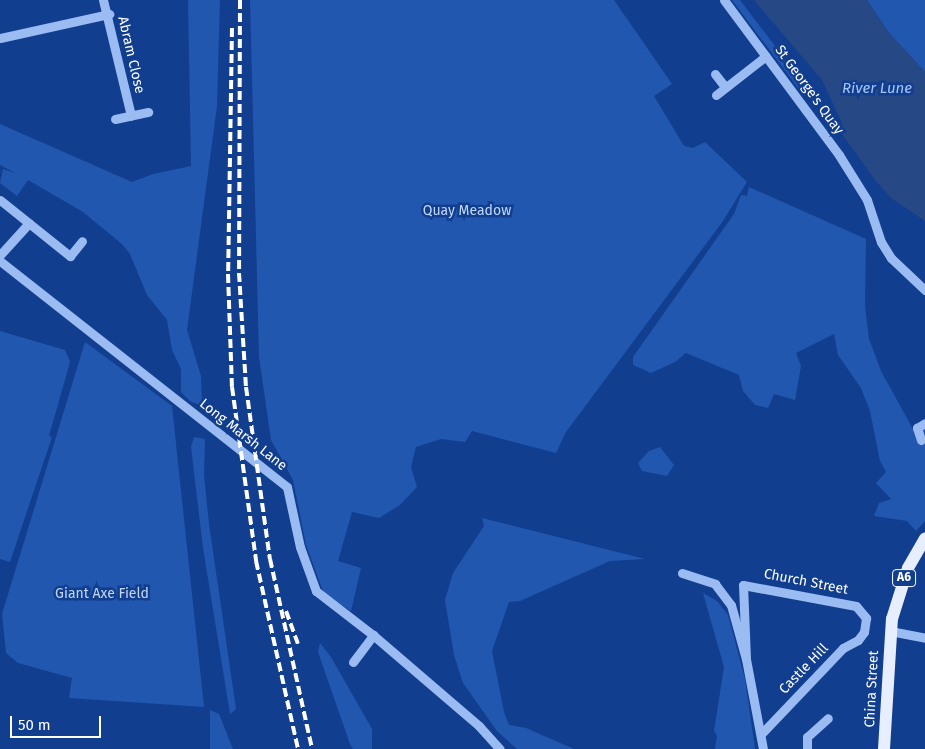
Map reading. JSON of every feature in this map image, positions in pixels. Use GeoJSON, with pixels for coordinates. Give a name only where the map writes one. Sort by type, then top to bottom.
{"type":"FeatureCollection","features":[{"type":"Feature","properties":{"kind":"main road","name":"A6"},"geometry":{"type":"LineString","coordinates":[[890,631],[908,568],[925,540]]}},
{"type":"Feature","properties":{"kind":"main road","name":"China Street"},"geometry":{"type":"LineString","coordinates":[[884,749],[890,631]]}},
{"type":"Feature","properties":{"kind":"street","name":"Abram Close"},"geometry":{"type":"LineString","coordinates":[[103,0],[109,14],[131,116]]}},
{"type":"Feature","properties":{"kind":"street","name":"St George's Quay"},"geometry":{"type":"LineString","coordinates":[[724,0],[816,122],[867,200],[881,242],[891,258],[925,290]]}},
{"type":"Feature","properties":{"kind":"street"},"geometry":{"type":"LineString","coordinates":[[0,38],[109,14]]}},
{"type":"Feature","properties":{"kind":"street"},"geometry":{"type":"LineString","coordinates":[[716,95],[766,56]]}},
{"type":"Feature","properties":{"kind":"street"},"geometry":{"type":"LineString","coordinates":[[715,74],[725,87]]}},
{"type":"Feature","properties":{"kind":"street","name":"Abram Close"},"geometry":{"type":"LineString","coordinates":[[115,119],[148,112]]}},
{"type":"Feature","properties":{"kind":"street"},"geometry":{"type":"LineString","coordinates":[[0,200],[70,256],[82,241]]}},
{"type":"Feature","properties":{"kind":"street"},"geometry":{"type":"LineString","coordinates":[[0,255],[29,223]]}},
{"type":"Feature","properties":{"kind":"street","name":"Long Marsh Lane"},"geometry":{"type":"LineString","coordinates":[[0,262],[287,487],[300,547],[316,591],[373,635],[479,726],[500,749]]}},
{"type":"Feature","properties":{"kind":"street"},"geometry":{"type":"LineString","coordinates":[[921,440],[917,428],[925,423]]}},
{"type":"Feature","properties":{"kind":"street"},"geometry":{"type":"LineString","coordinates":[[682,573],[715,584],[731,604],[746,659],[763,749]]}},
{"type":"Feature","properties":{"kind":"street","name":"Church Street"},"geometry":{"type":"LineString","coordinates":[[746,659],[743,584],[842,603],[862,611]]}},
{"type":"Feature","properties":{"kind":"street","name":"Castle Hill"},"geometry":{"type":"LineString","coordinates":[[761,734],[843,648],[858,640],[866,625],[862,611]]}},
{"type":"Feature","properties":{"kind":"street"},"geometry":{"type":"LineString","coordinates":[[890,631],[925,638]]}},
{"type":"Feature","properties":{"kind":"street"},"geometry":{"type":"LineString","coordinates":[[353,662],[373,635]]}},
{"type":"Feature","properties":{"kind":"street"},"geometry":{"type":"LineString","coordinates":[[807,749],[807,737],[828,718]]}},
{"type":"Feature","properties":{"kind":"green space"},"geometry":{"type":"Polygon","coordinates":[[[188,0],[220,0],[217,106],[187,330],[201,376],[202,406],[190,401],[181,392],[181,369],[172,350],[167,320],[147,295],[130,254],[122,244],[83,212],[28,180],[17,196],[0,183],[3,169],[15,173],[0,165],[0,124],[132,182],[153,174],[191,166],[188,0]]]}},
{"type":"Feature","properties":{"kind":"green space","name":"Quay Meadow"},"geometry":{"type":"Polygon","coordinates":[[[250,0],[614,0],[672,84],[654,96],[684,146],[693,148],[705,142],[747,182],[723,221],[566,432],[556,453],[472,431],[465,442],[441,439],[416,447],[411,467],[417,487],[400,505],[379,518],[352,512],[338,561],[361,568],[351,611],[324,594],[306,545],[293,480],[271,440],[259,357],[250,0]]]}},
{"type":"Feature","properties":{"kind":"green space"},"geometry":{"type":"Polygon","coordinates":[[[732,0],[740,0],[810,91],[804,96],[732,0]]]}},
{"type":"Feature","properties":{"kind":"green space"},"geometry":{"type":"Polygon","coordinates":[[[867,0],[925,0],[925,72],[889,33],[867,0]]]}},
{"type":"Feature","properties":{"kind":"green space"},"geometry":{"type":"Polygon","coordinates":[[[749,187],[866,239],[865,306],[869,339],[881,371],[914,431],[925,429],[925,521],[916,531],[907,521],[874,516],[879,503],[891,499],[876,483],[886,472],[880,461],[870,411],[861,388],[838,355],[834,334],[796,353],[801,366],[795,400],[774,394],[768,408],[755,405],[743,391],[739,375],[686,353],[675,362],[651,373],[633,365],[633,357],[734,214],[741,195],[747,196],[749,187]]]}},
{"type":"Feature","properties":{"kind":"green space"},"geometry":{"type":"Polygon","coordinates":[[[0,331],[65,350],[70,362],[49,436],[52,437],[10,562],[0,559],[0,331]]]}},
{"type":"Feature","properties":{"kind":"green space","name":"Giant Axe Field"},"geometry":{"type":"Polygon","coordinates":[[[85,342],[172,406],[204,707],[69,698],[72,678],[18,663],[6,653],[2,614],[85,342]]]}},
{"type":"Feature","properties":{"kind":"green space"},"geometry":{"type":"Polygon","coordinates":[[[194,437],[205,439],[204,475],[209,524],[236,709],[230,714],[203,548],[191,447],[194,437]]]}},
{"type":"Feature","properties":{"kind":"green space"},"geometry":{"type":"Polygon","coordinates":[[[660,447],[674,465],[667,476],[642,471],[638,463],[649,451],[660,447]]]}},
{"type":"Feature","properties":{"kind":"green space"},"geometry":{"type":"Polygon","coordinates":[[[482,518],[645,559],[610,561],[520,601],[509,602],[492,651],[504,712],[509,725],[526,728],[574,749],[517,749],[497,731],[463,683],[454,655],[445,600],[453,573],[484,526],[482,518]]]}},
{"type":"Feature","properties":{"kind":"green space"},"geometry":{"type":"Polygon","coordinates":[[[703,593],[717,601],[728,615],[745,679],[755,749],[715,749],[717,736],[714,731],[724,667],[703,593]]]}},
{"type":"Feature","properties":{"kind":"green space"},"geometry":{"type":"Polygon","coordinates":[[[320,643],[331,657],[372,729],[372,749],[353,749],[350,744],[318,652],[320,643]]]}},
{"type":"Feature","properties":{"kind":"green space"},"geometry":{"type":"Polygon","coordinates":[[[210,710],[219,714],[233,749],[210,749],[210,710]]]}},
{"type":"Feature","properties":{"kind":"water","name":"River Lune"},"geometry":{"type":"Polygon","coordinates":[[[754,0],[867,0],[889,33],[925,72],[925,221],[891,198],[875,180],[837,127],[842,123],[822,80],[754,0]]]}},
{"type":"Feature","properties":{"kind":"railway"},"geometry":{"type":"LineString","coordinates":[[240,0],[239,273],[246,387],[270,559],[312,749]]}},
{"type":"Feature","properties":{"kind":"railway"},"geometry":{"type":"LineString","coordinates":[[232,28],[228,274],[232,387],[256,561],[298,749]]}},
{"type":"Feature","properties":{"kind":"railway"},"geometry":{"type":"LineString","coordinates":[[286,611],[298,644]]}}]}
